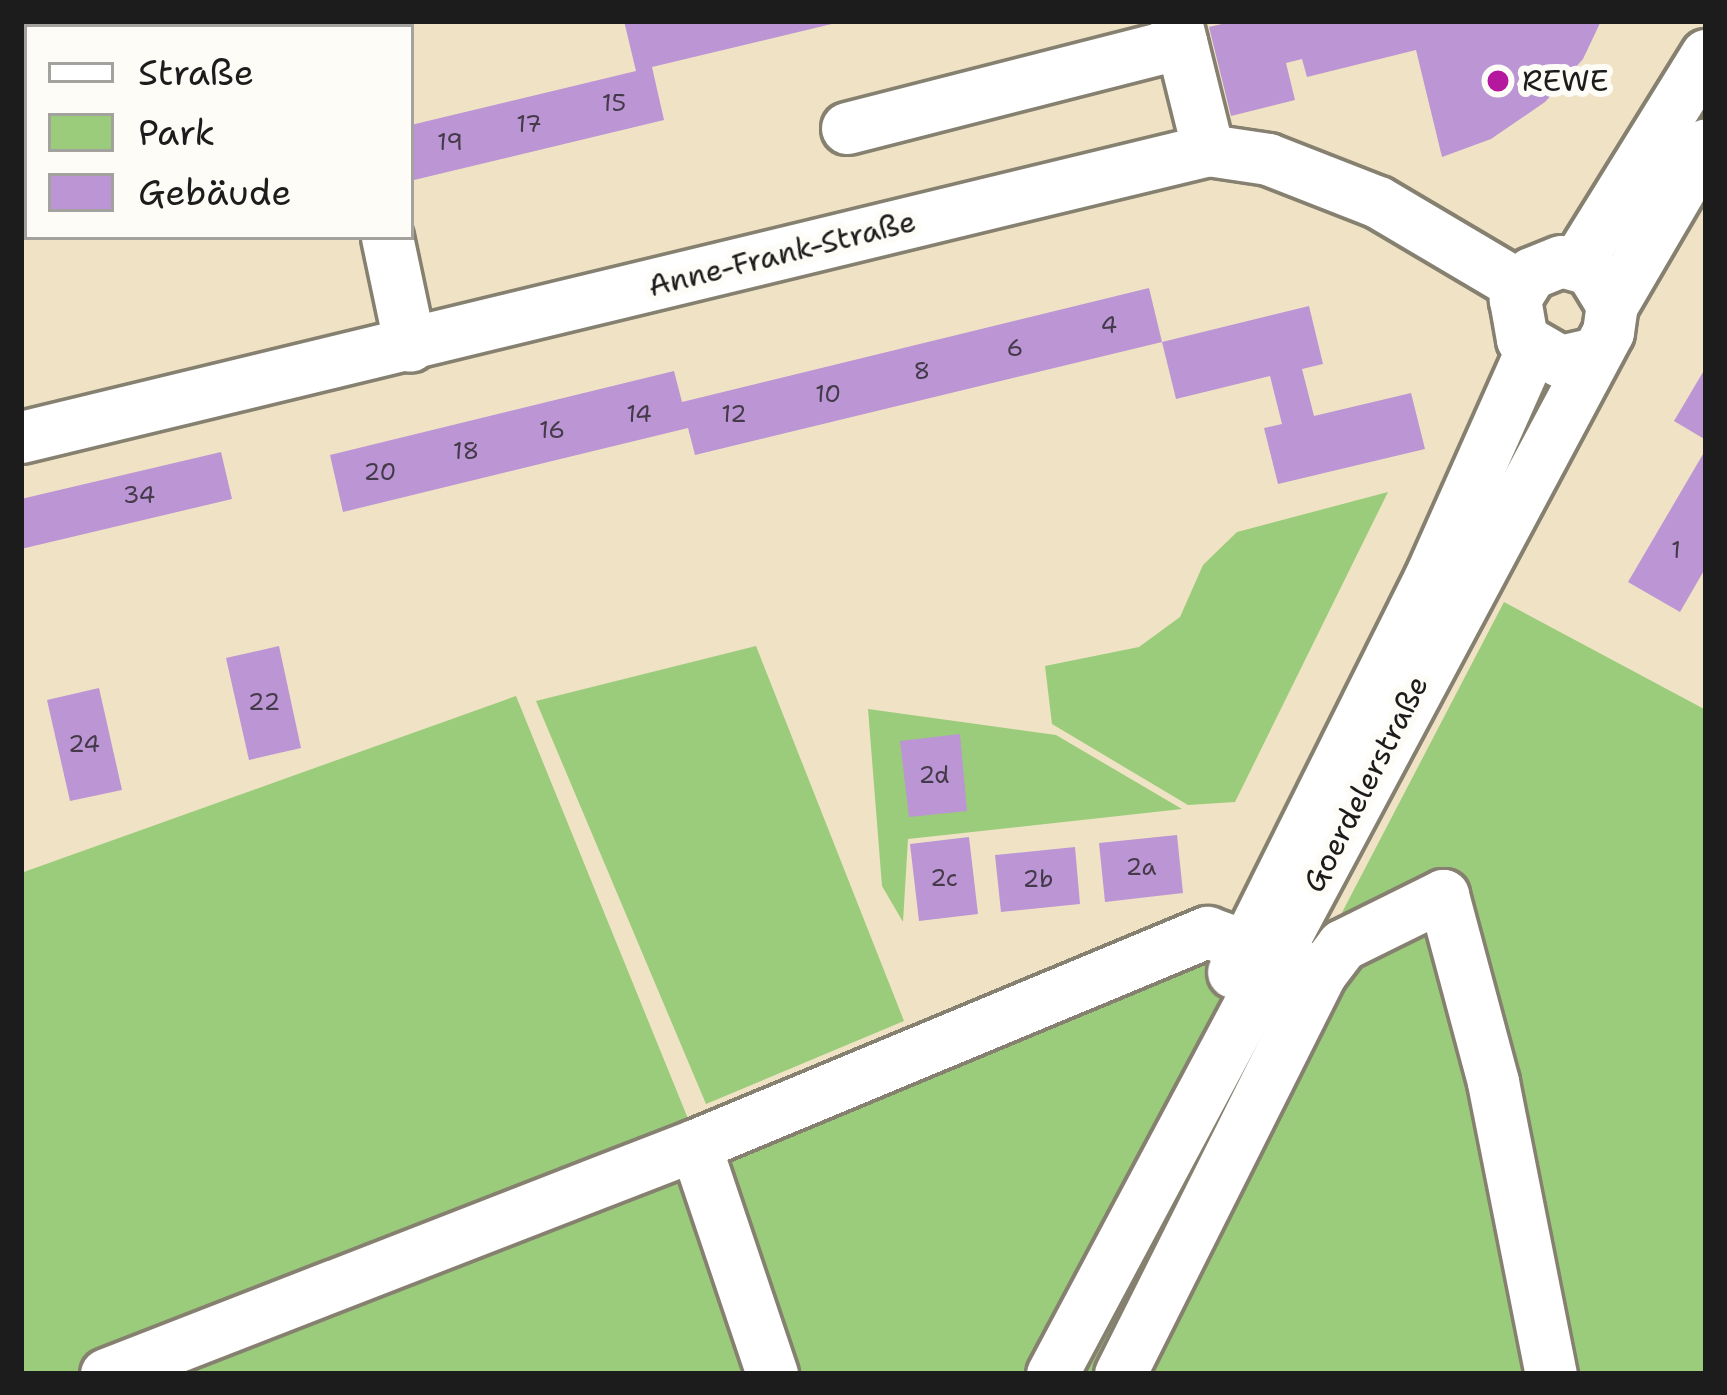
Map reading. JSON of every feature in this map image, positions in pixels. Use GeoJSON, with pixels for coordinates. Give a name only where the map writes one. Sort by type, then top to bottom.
{"type":"FeatureCollection","features":[{"type":"Feature","properties":{"kind":"street"},"geometry":{"type":"LineString","coordinates":[[847,128],[1179,32],[1208,150]]}},
{"type":"Feature","properties":{"kind":"street"},"geometry":{"type":"LineString","coordinates":[[1576,263],[1706,56]]}},
{"type":"Feature","properties":{"kind":"street","name":"Goerdelerstraße"},"geometry":{"type":"LineString","coordinates":[[1052,1374],[1135,1211],[1282,957],[1590,354],[1608,332],[1612,305],[1706,144]]}},
{"type":"Feature","properties":{"kind":"street","name":"Anne-Frank-Straße"},"geometry":{"type":"LineString","coordinates":[[21,437],[1208,150],[1268,159],[1361,194],[1520,286]]}},
{"type":"Feature","properties":{"kind":"street"},"geometry":{"type":"LineString","coordinates":[[388,240],[410,346]]}},
{"type":"Feature","properties":{"kind":"street"},"geometry":{"type":"LineString","coordinates":[[1590,354],[1559,362],[1531,350],[1515,327],[1520,286],[1545,265],[1576,263],[1600,279],[1612,305]]}},
{"type":"Feature","properties":{"kind":"street","name":"Goerdelerstraße"},"geometry":{"type":"LineString","coordinates":[[1282,957],[1430,577],[1531,350]]}},
{"type":"Feature","properties":{"kind":"street"},"geometry":{"type":"LineString","coordinates":[[106,1374],[695,1145],[1207,932],[1282,957],[1342,945],[1442,895],[1493,1082],[1551,1374]]}},
{"type":"Feature","properties":{"kind":"street"},"geometry":{"type":"LineString","coordinates":[[1120,1374],[1282,957]]}},
{"type":"Feature","properties":{"kind":"street"},"geometry":{"type":"LineString","coordinates":[[695,1145],[772,1374]]}},
{"type":"Feature","properties":{"kind":"green space"},"geometry":{"type":"Polygon","coordinates":[[[21,21],[222,21],[24,24],[21,75],[21,21]]]}},
{"type":"Feature","properties":{"kind":"green space"},"geometry":{"type":"Polygon","coordinates":[[[1388,492],[1235,802],[1188,805],[1052,724],[1045,666],[1139,647],[1180,617],[1203,565],[1237,532],[1388,492]]]}},
{"type":"Feature","properties":{"kind":"green space"},"geometry":{"type":"Polygon","coordinates":[[[1504,602],[1706,710],[1706,1374],[21,1374],[21,873],[516,696],[691,1126],[1209,949],[1299,995],[1504,602]]]}},
{"type":"Feature","properties":{"kind":"green space"},"geometry":{"type":"Polygon","coordinates":[[[756,646],[904,1021],[706,1104],[536,701],[756,646]]]}},
{"type":"Feature","properties":{"kind":"green space"},"geometry":{"type":"Polygon","coordinates":[[[868,709],[1056,735],[1182,809],[908,839],[903,922],[882,886],[868,709]]]}},
{"type":"Feature","properties":{"kind":"building"},"geometry":{"type":"Polygon","coordinates":[[[624,21],[836,23],[652,67],[664,120],[414,180],[414,124],[636,71],[624,21]]]}},
{"type":"Feature","properties":{"kind":"building"},"geometry":{"type":"Polygon","coordinates":[[[1234,21],[1601,21],[1583,59],[1545,102],[1491,139],[1442,157],[1416,50],[1307,77],[1302,59],[1286,63],[1295,100],[1231,116],[1209,27],[1234,21]]]}},
{"type":"Feature","properties":{"kind":"building"},"geometry":{"type":"Polygon","coordinates":[[[24,158],[21,210],[21,159],[24,158]]]}},
{"type":"Feature","properties":{"kind":"building"},"geometry":{"type":"Polygon","coordinates":[[[1149,288],[1162,342],[695,455],[688,428],[343,512],[330,455],[674,371],[682,402],[1149,288]]]}},
{"type":"Feature","properties":{"kind":"building"},"geometry":{"type":"Polygon","coordinates":[[[1309,306],[1323,364],[1302,369],[1314,416],[1411,393],[1425,449],[1278,484],[1264,428],[1282,424],[1270,376],[1176,399],[1162,342],[1309,306]]]}},
{"type":"Feature","properties":{"kind":"building"},"geometry":{"type":"Polygon","coordinates":[[[1706,367],[1706,440],[1674,421],[1706,367]]]}},
{"type":"Feature","properties":{"kind":"building"},"geometry":{"type":"Polygon","coordinates":[[[1706,449],[1706,567],[1680,612],[1628,582],[1706,449]]]}},
{"type":"Feature","properties":{"kind":"building"},"geometry":{"type":"Polygon","coordinates":[[[221,452],[232,499],[21,549],[21,499],[221,452]]]}},
{"type":"Feature","properties":{"kind":"building"},"geometry":{"type":"Polygon","coordinates":[[[279,646],[301,748],[249,760],[226,658],[279,646]]]}},
{"type":"Feature","properties":{"kind":"building"},"geometry":{"type":"Polygon","coordinates":[[[99,688],[122,790],[70,801],[47,700],[99,688]]]}},
{"type":"Feature","properties":{"kind":"building"},"geometry":{"type":"Polygon","coordinates":[[[960,734],[967,811],[909,817],[900,741],[960,734]]]}},
{"type":"Feature","properties":{"kind":"building"},"geometry":{"type":"Polygon","coordinates":[[[1177,835],[1183,893],[1105,902],[1099,843],[1177,835]]]}},
{"type":"Feature","properties":{"kind":"building"},"geometry":{"type":"Polygon","coordinates":[[[969,837],[978,914],[919,921],[910,844],[969,837]]]}},
{"type":"Feature","properties":{"kind":"building"},"geometry":{"type":"Polygon","coordinates":[[[1075,847],[1080,904],[1001,912],[995,855],[1075,847]]]}},
{"type":"Feature","properties":{"kind":"place","name":"REWE"},"geometry":{"type":"Point","coordinates":[1498,81]}}]}
